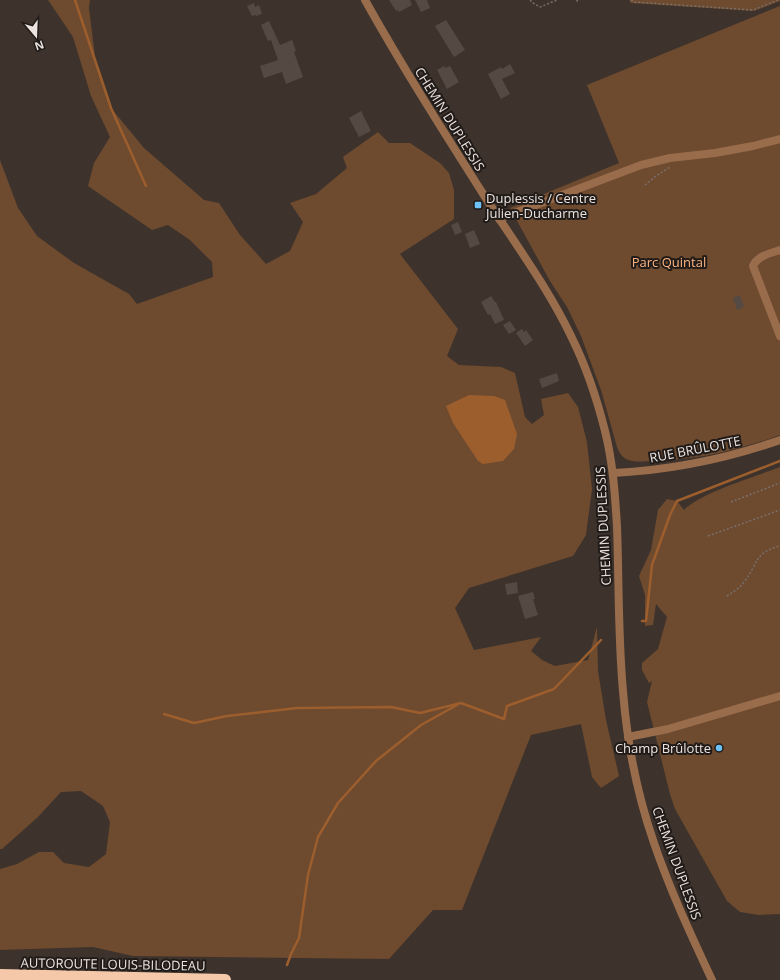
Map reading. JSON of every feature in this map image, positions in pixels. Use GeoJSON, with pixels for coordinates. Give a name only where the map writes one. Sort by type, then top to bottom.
{"type":"FeatureCollection","features":[{"type":"Feature","properties":{"kind":"highway","name":"AUTOROUTE LOUIS-BILODEAU"},"geometry":{"type":"LineString","coordinates":[[0,975],[225,980]]}},
{"type":"Feature","properties":{"kind":"street","name":"CHEMIN DUPLESSIS"},"geometry":{"type":"LineString","coordinates":[[365,0],[394,51],[559,313],[580,354],[605,430],[614,473],[618,549],[620,655],[628,737],[638,790],[655,847],[671,890],[712,980]]}},
{"type":"Feature","properties":{"kind":"street"},"geometry":{"type":"LineString","coordinates":[[499,219],[641,165],[670,158],[753,146],[780,139]]}},
{"type":"Feature","properties":{"kind":"street"},"geometry":{"type":"LineString","coordinates":[[780,250],[760,257],[753,266],[780,336]]}},
{"type":"Feature","properties":{"kind":"street","name":"RUE BRÛLOTTE"},"geometry":{"type":"LineString","coordinates":[[614,473],[673,468],[700,463],[728,457],[780,440]]}},
{"type":"Feature","properties":{"kind":"street"},"geometry":{"type":"LineString","coordinates":[[628,737],[668,729],[780,696]]}},
{"type":"Feature","properties":{"kind":"path"},"geometry":{"type":"LineString","coordinates":[[530,0],[540,7],[557,0]]}},
{"type":"Feature","properties":{"kind":"path"},"geometry":{"type":"LineString","coordinates":[[631,0],[634,2],[754,10],[778,0]]}},
{"type":"Feature","properties":{"kind":"path"},"geometry":{"type":"LineString","coordinates":[[645,185],[674,165]]}},
{"type":"Feature","properties":{"kind":"path"},"geometry":{"type":"LineString","coordinates":[[731,502],[780,483]]}},
{"type":"Feature","properties":{"kind":"path"},"geometry":{"type":"LineString","coordinates":[[708,536],[780,510]]}},
{"type":"Feature","properties":{"kind":"path"},"geometry":{"type":"LineString","coordinates":[[727,596],[744,583],[762,553],[770,548],[780,546]]}},
{"type":"Feature","properties":{"kind":"green space"},"geometry":{"type":"Polygon","coordinates":[[[48,0],[90,0],[89,8],[96,65],[111,108],[144,148],[204,200],[219,203],[240,235],[266,264],[290,251],[303,222],[290,203],[316,194],[347,168],[343,157],[378,132],[389,143],[410,143],[440,163],[449,173],[454,190],[454,219],[400,254],[458,329],[447,356],[459,365],[501,367],[515,373],[525,417],[532,424],[544,415],[541,399],[568,393],[578,407],[587,442],[592,489],[586,535],[573,556],[469,588],[455,608],[474,650],[541,637],[531,651],[542,660],[555,666],[588,660],[597,627],[598,671],[606,720],[619,776],[601,788],[592,777],[581,724],[531,735],[462,910],[433,910],[389,959],[133,956],[93,947],[0,950],[0,869],[17,864],[39,852],[53,852],[64,863],[89,867],[106,854],[110,822],[103,806],[81,791],[61,792],[38,817],[2,849],[0,849],[0,160],[18,208],[37,236],[74,263],[129,294],[137,304],[213,277],[212,262],[190,240],[168,225],[152,230],[88,186],[94,163],[110,137],[91,96],[73,37],[48,0]]]}},
{"type":"Feature","properties":{"kind":"green space"},"geometry":{"type":"Polygon","coordinates":[[[629,0],[780,1],[754,11],[631,3],[629,0]]]}},
{"type":"Feature","properties":{"kind":"green space","name":"Parc Quintal"},"geometry":{"type":"Polygon","coordinates":[[[780,6],[780,435],[733,450],[686,459],[640,462],[632,461],[626,459],[619,452],[601,390],[581,336],[567,307],[550,281],[510,208],[619,163],[587,85],[780,6]]]}},
{"type":"Feature","properties":{"kind":"green space","name":"Champ Brûlotte"},"geometry":{"type":"Polygon","coordinates":[[[780,467],[780,914],[759,915],[740,912],[727,901],[675,809],[647,702],[652,681],[649,683],[642,670],[642,663],[658,649],[667,617],[656,604],[653,625],[645,626],[645,595],[639,576],[651,550],[658,510],[667,499],[677,501],[684,510],[692,503],[715,491],[780,467]]]}},
{"type":"Feature","properties":{"kind":"shaded area"},"geometry":{"type":"Polygon","coordinates":[[[469,395],[494,396],[505,400],[517,434],[514,449],[503,461],[483,464],[478,461],[453,423],[446,406],[469,395]]]}},
{"type":"Feature","properties":{"kind":"building"},"geometry":{"type":"Polygon","coordinates":[[[389,0],[410,0],[412,5],[399,12],[398,10],[396,11],[389,0]]]}},
{"type":"Feature","properties":{"kind":"building"},"geometry":{"type":"Polygon","coordinates":[[[415,0],[427,0],[430,8],[421,12],[415,0]]]}},
{"type":"Feature","properties":{"kind":"building"},"geometry":{"type":"Polygon","coordinates":[[[254,3],[255,7],[259,5],[262,14],[252,16],[247,6],[254,3]]]}},
{"type":"Feature","properties":{"kind":"building"},"geometry":{"type":"Polygon","coordinates":[[[446,20],[465,50],[454,57],[435,26],[446,20]]]}},
{"type":"Feature","properties":{"kind":"building"},"geometry":{"type":"Polygon","coordinates":[[[269,21],[280,45],[292,40],[296,51],[294,52],[303,77],[286,84],[282,72],[264,78],[260,66],[278,60],[271,40],[268,41],[261,25],[269,21]]]}},
{"type":"Feature","properties":{"kind":"building"},"geometry":{"type":"Polygon","coordinates":[[[510,64],[515,73],[502,79],[510,94],[501,99],[488,74],[501,67],[502,69],[510,64]]]}},
{"type":"Feature","properties":{"kind":"building"},"geometry":{"type":"Polygon","coordinates":[[[444,66],[445,68],[450,66],[459,82],[447,89],[437,70],[444,66]]]}},
{"type":"Feature","properties":{"kind":"building"},"geometry":{"type":"Polygon","coordinates":[[[361,111],[371,131],[359,137],[349,118],[361,111]]]}},
{"type":"Feature","properties":{"kind":"building"},"geometry":{"type":"Polygon","coordinates":[[[458,222],[462,232],[455,235],[451,225],[458,222]]]}},
{"type":"Feature","properties":{"kind":"building"},"geometry":{"type":"Polygon","coordinates":[[[474,230],[480,244],[470,248],[465,234],[474,230]]]}},
{"type":"Feature","properties":{"kind":"building"},"geometry":{"type":"Polygon","coordinates":[[[740,295],[744,307],[737,310],[733,298],[740,295]]]}},
{"type":"Feature","properties":{"kind":"building"},"geometry":{"type":"Polygon","coordinates":[[[491,296],[496,302],[504,320],[495,324],[481,302],[491,296]]]}},
{"type":"Feature","properties":{"kind":"building"},"geometry":{"type":"Polygon","coordinates":[[[510,321],[516,330],[509,334],[503,325],[510,321]]]}},
{"type":"Feature","properties":{"kind":"building"},"geometry":{"type":"Polygon","coordinates":[[[522,329],[524,332],[526,330],[533,340],[525,346],[516,333],[522,329]]]}},
{"type":"Feature","properties":{"kind":"building"},"geometry":{"type":"Polygon","coordinates":[[[557,373],[559,381],[542,388],[539,379],[557,373]]]}},
{"type":"Feature","properties":{"kind":"building"},"geometry":{"type":"Polygon","coordinates":[[[517,582],[518,593],[507,595],[505,584],[517,582]]]}},
{"type":"Feature","properties":{"kind":"building"},"geometry":{"type":"Polygon","coordinates":[[[533,592],[535,599],[533,599],[538,615],[525,619],[518,596],[533,592]]]}},
{"type":"Feature","properties":{"kind":"waterway"},"geometry":{"type":"LineString","coordinates":[[75,0],[111,108],[146,186]]}},
{"type":"Feature","properties":{"kind":"waterway"},"geometry":{"type":"LineString","coordinates":[[642,621],[646,621],[652,565],[670,515],[677,501],[780,461]]}},
{"type":"Feature","properties":{"kind":"waterway"},"geometry":{"type":"LineString","coordinates":[[164,714],[194,723],[227,716],[297,708],[391,707],[420,713],[461,703],[504,719],[507,706],[554,689],[601,640]]}},
{"type":"Feature","properties":{"kind":"waterway"},"geometry":{"type":"LineString","coordinates":[[287,965],[299,938],[308,875],[318,837],[338,803],[376,761],[421,725],[457,705]]}},
{"type":"Feature","properties":{"kind":"place","name":"Duplessis / Centre Julien-Ducharme"},"geometry":{"type":"Point","coordinates":[478,205]}},
{"type":"Feature","properties":{"kind":"place","name":"Champ Brûlotte"},"geometry":{"type":"Point","coordinates":[719,748]}}]}
